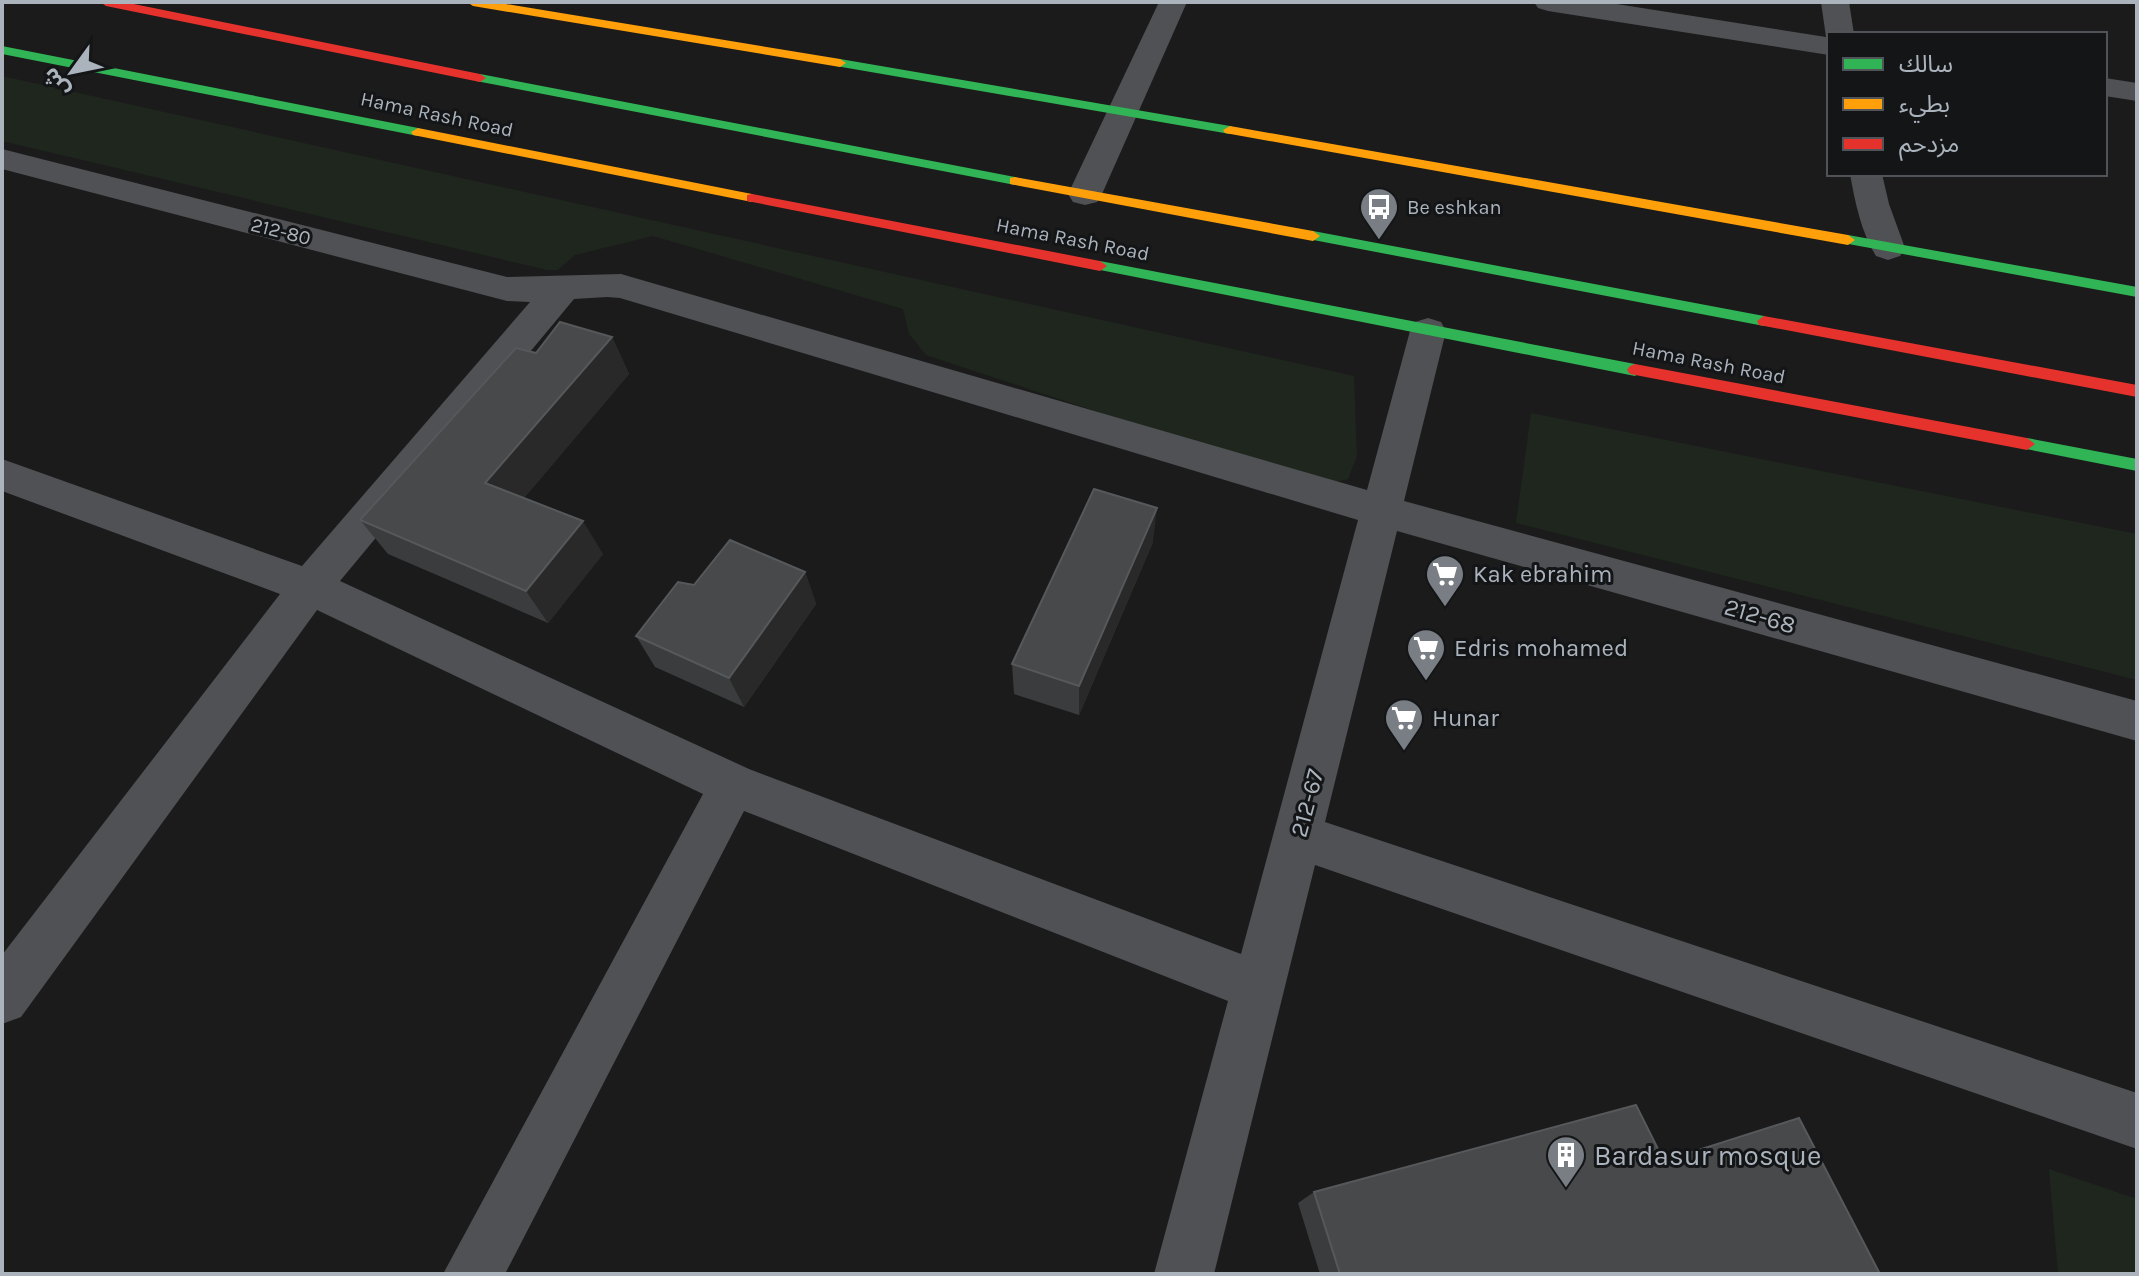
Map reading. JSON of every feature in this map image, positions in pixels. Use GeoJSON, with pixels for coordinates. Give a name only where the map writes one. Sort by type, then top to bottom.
{"type":"FeatureCollection","features":[{"type":"Feature","properties":{"kind":"main road","name":"Hama Rash Road"},"geometry":{"type":"LineString","coordinates":[[106,2],[580,106],[1085,194],[2137,391]]}},
{"type":"Feature","properties":{"kind":"main road"},"geometry":{"type":"LineString","coordinates":[[473,2],[1123,111],[2137,292]]}},
{"type":"Feature","properties":{"kind":"main road","name":"Hama Rash Road"},"geometry":{"type":"LineString","coordinates":[[2,50],[415,125],[534,157],[2137,465]]}},
{"type":"Feature","properties":{"kind":"main road"},"geometry":{"type":"LineString","coordinates":[[534,157],[554,134]]}},
{"type":"Feature","properties":{"kind":"street"},"geometry":{"type":"LineString","coordinates":[[1085,194],[1173,2]]}},
{"type":"Feature","properties":{"kind":"street"},"geometry":{"type":"LineString","coordinates":[[1548,2],[1827,46]]}},
{"type":"Feature","properties":{"kind":"street"},"geometry":{"type":"LineString","coordinates":[[1835,2],[1839,32]]}},
{"type":"Feature","properties":{"kind":"street"},"geometry":{"type":"LineString","coordinates":[[2107,87],[2137,92]]}},
{"type":"Feature","properties":{"kind":"street","name":"212-80"},"geometry":{"type":"LineString","coordinates":[[2,159],[507,289],[562,289],[592,284],[621,286],[1382,511]]}},
{"type":"Feature","properties":{"kind":"street"},"geometry":{"type":"LineString","coordinates":[[1866,176],[1872,204],[1888,248]]}},
{"type":"Feature","properties":{"kind":"street"},"geometry":{"type":"LineString","coordinates":[[2,998],[310,587],[562,289]]}},
{"type":"Feature","properties":{"kind":"street","name":"212-67"},"geometry":{"type":"LineString","coordinates":[[1184,1274],[1428,331]]}},
{"type":"Feature","properties":{"kind":"street"},"geometry":{"type":"LineString","coordinates":[[2,475],[310,587],[733,785],[1259,987]]}},
{"type":"Feature","properties":{"kind":"street","name":"212-68"},"geometry":{"type":"LineString","coordinates":[[1382,511],[2137,721]]}},
{"type":"Feature","properties":{"kind":"street"},"geometry":{"type":"LineString","coordinates":[[473,1274],[733,785]]}},
{"type":"Feature","properties":{"kind":"street"},"geometry":{"type":"LineString","coordinates":[[1298,836],[2137,1121]]}},
{"type":"Feature","properties":{"kind":"shaded area"},"geometry":{"type":"Polygon","coordinates":[[[2,76],[1354,376],[1357,456],[1348,479],[1330,483],[1270,469],[926,355],[909,334],[903,309],[653,236],[575,255],[558,270],[547,270],[2,141],[2,76]]]}},
{"type":"Feature","properties":{"kind":"shaded area"},"geometry":{"type":"Polygon","coordinates":[[[1531,413],[2137,534],[2137,680],[1516,523],[1531,413]]]}},
{"type":"Feature","properties":{"kind":"shaded area"},"geometry":{"type":"Polygon","coordinates":[[[2049,1169],[2137,1199],[2137,1274],[2058,1274],[2049,1169]]]}},
{"type":"Feature","properties":{"kind":"building"},"geometry":{"type":"Polygon","coordinates":[[[560,322],[612,337],[485,483],[583,521],[526,591],[360,520],[516,348],[536,353],[560,322]]]}},
{"type":"Feature","properties":{"kind":"building"},"geometry":{"type":"Polygon","coordinates":[[[1094,489],[1157,508],[1079,686],[1012,664],[1094,489]]]}},
{"type":"Feature","properties":{"kind":"building"},"geometry":{"type":"Polygon","coordinates":[[[730,540],[805,572],[729,678],[636,636],[678,582],[694,585],[730,540]]]}},
{"type":"Feature","properties":{"kind":"building","name":"Bardasur mosque"},"geometry":{"type":"Polygon","coordinates":[[[1636,1105],[1664,1161],[1799,1118],[1880,1274],[1340,1274],[1314,1192],[1636,1105]]]}},
{"type":"Feature","properties":{"kind":"traffic: fast"},"geometry":{"type":"LineString","coordinates":[[2,50],[418,132]]}},
{"type":"Feature","properties":{"kind":"traffic: fast"},"geometry":{"type":"LineString","coordinates":[[840,63],[1230,130]]}},
{"type":"Feature","properties":{"kind":"traffic: fast"},"geometry":{"type":"LineString","coordinates":[[480,78],[1015,181]]}},
{"type":"Feature","properties":{"kind":"traffic: fast"},"geometry":{"type":"LineString","coordinates":[[1313,236],[1764,321]]}},
{"type":"Feature","properties":{"kind":"traffic: fast"},"geometry":{"type":"LineString","coordinates":[[1848,240],[2137,292]]}},
{"type":"Feature","properties":{"kind":"traffic: fast"},"geometry":{"type":"LineString","coordinates":[[1100,266],[1635,370]]}},
{"type":"Feature","properties":{"kind":"traffic: fast"},"geometry":{"type":"LineString","coordinates":[[2027,444],[2137,465]]}},
{"type":"Feature","properties":{"kind":"traffic: slow"},"geometry":{"type":"LineString","coordinates":[[473,2],[840,63]]}},
{"type":"Feature","properties":{"kind":"traffic: slow"},"geometry":{"type":"LineString","coordinates":[[1230,130],[1848,240]]}},
{"type":"Feature","properties":{"kind":"traffic: slow"},"geometry":{"type":"LineString","coordinates":[[418,132],[752,198]]}},
{"type":"Feature","properties":{"kind":"traffic: slow"},"geometry":{"type":"LineString","coordinates":[[1015,181],[1313,236]]}},
{"type":"Feature","properties":{"kind":"traffic: jam"},"geometry":{"type":"LineString","coordinates":[[106,2],[480,78]]}},
{"type":"Feature","properties":{"kind":"traffic: jam"},"geometry":{"type":"LineString","coordinates":[[752,198],[1100,266]]}},
{"type":"Feature","properties":{"kind":"traffic: jam"},"geometry":{"type":"LineString","coordinates":[[1764,321],[2137,391]]}},
{"type":"Feature","properties":{"kind":"traffic: jam"},"geometry":{"type":"LineString","coordinates":[[1635,370],[2027,444]]}},
{"type":"Feature","properties":{"kind":"place","name":"Be eshkan"},"geometry":{"type":"Point","coordinates":[1379,241]}},
{"type":"Feature","properties":{"kind":"place","name":"Kak ebrahim"},"geometry":{"type":"Point","coordinates":[1445,608]}},
{"type":"Feature","properties":{"kind":"place","name":"Edris mohamed"},"geometry":{"type":"Point","coordinates":[1426,682]}},
{"type":"Feature","properties":{"kind":"place","name":"Hunar"},"geometry":{"type":"Point","coordinates":[1404,752]}},
{"type":"Feature","properties":{"kind":"place","name":"Bardasur mosque"},"geometry":{"type":"Point","coordinates":[1566,1189]}}]}
